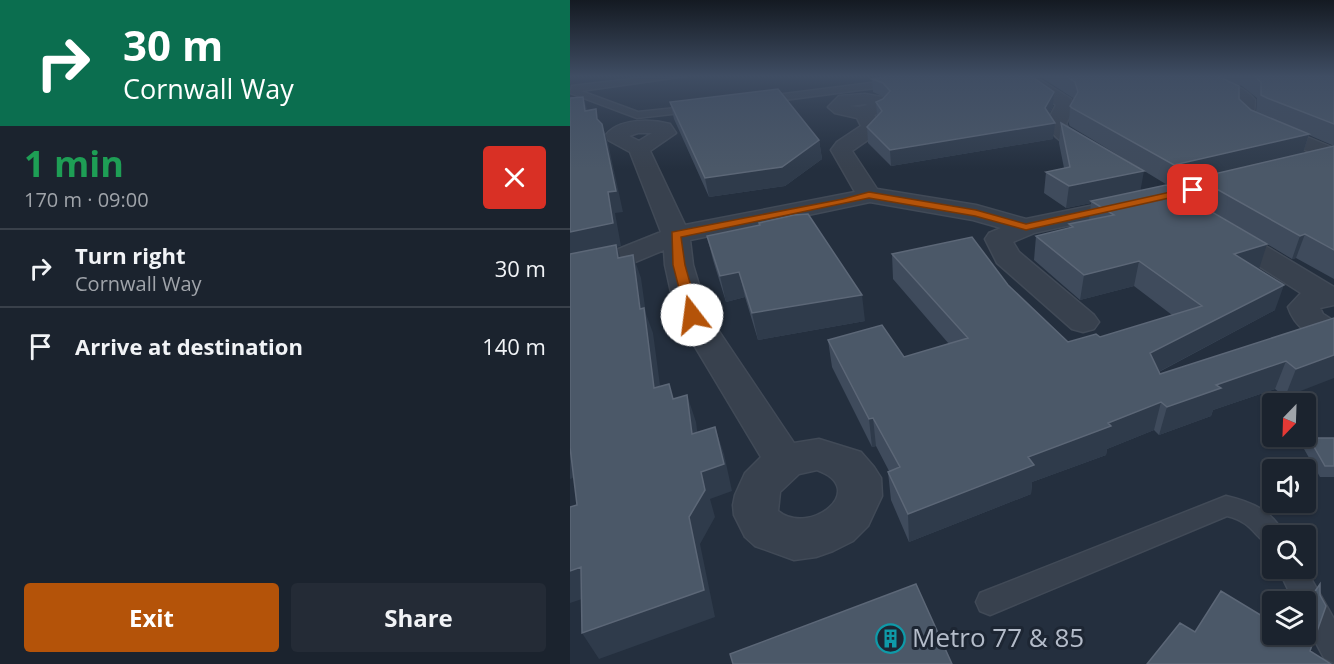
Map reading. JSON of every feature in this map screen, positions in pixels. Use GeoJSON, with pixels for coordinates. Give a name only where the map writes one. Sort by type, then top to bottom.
{"type":"FeatureCollection","features":[{"type":"Feature","properties":{"kind":"street"},"geometry":{"type":"LineString","coordinates":[[1065,107],[1056,124],[1060,132],[1119,167]]}},
{"type":"Feature","properties":{"kind":"street"},"geometry":{"type":"LineString","coordinates":[[1246,107],[1245,115],[1254,122],[1333,155]]}},
{"type":"Feature","properties":{"kind":"street"},"geometry":{"type":"LineString","coordinates":[[863,112],[871,126],[867,132],[848,141],[841,150],[869,195]]}},
{"type":"Feature","properties":{"kind":"street"},"geometry":{"type":"LineString","coordinates":[[639,149],[676,235],[679,265],[692,315],[785,462]]}},
{"type":"Feature","properties":{"kind":"street"},"geometry":{"type":"LineString","coordinates":[[1302,162],[1333,155]]}},
{"type":"Feature","properties":{"kind":"street"},"geometry":{"type":"LineString","coordinates":[[1083,322],[1007,256],[998,239],[1026,227],[1156,191],[1258,173]]}},
{"type":"Feature","properties":{"kind":"street"},"geometry":{"type":"LineString","coordinates":[[1156,191],[1329,296]]}},
{"type":"Feature","properties":{"kind":"street"},"geometry":{"type":"LineString","coordinates":[[570,268],[618,258],[676,235],[845,202],[869,195],[976,213],[1026,227]]}},
{"type":"Feature","properties":{"kind":"street"},"geometry":{"type":"LineString","coordinates":[[1329,296],[1307,302],[1304,308],[1306,315],[1313,322],[1334,334]]}},
{"type":"Feature","properties":{"kind":"lane"},"geometry":{"type":"LineString","coordinates":[[616,107],[637,115],[704,107]]}},
{"type":"Feature","properties":{"kind":"lane"},"geometry":{"type":"LineString","coordinates":[[990,602],[1226,506],[1245,510],[1266,525]]}},
{"type":"Feature","properties":{"kind":"lane"},"geometry":{"type":"LineString","coordinates":[[1297,579],[1334,648]]}},
{"type":"Feature","properties":{"kind":"building"},"geometry":{"type":"Polygon","coordinates":[[[570,107],[584,107],[585,111],[596,109],[597,119],[602,124],[616,191],[608,192],[613,223],[570,232],[570,107]]]}},
{"type":"Feature","properties":{"kind":"building"},"geometry":{"type":"Polygon","coordinates":[[[672,107],[792,107],[819,140],[782,167],[705,178],[672,107]]]}},
{"type":"Feature","properties":{"kind":"building"},"geometry":{"type":"Polygon","coordinates":[[[879,107],[1046,107],[1055,123],[890,150],[867,127],[882,111],[879,107]]]}},
{"type":"Feature","properties":{"kind":"building"},"geometry":{"type":"Polygon","coordinates":[[[1248,107],[1309,134],[1174,165],[1072,108],[1248,107]]]}},
{"type":"Feature","properties":{"kind":"building"},"geometry":{"type":"Polygon","coordinates":[[[1290,107],[1334,107],[1334,124],[1290,107]]]}},
{"type":"Feature","properties":{"kind":"building"},"geometry":{"type":"Polygon","coordinates":[[[1061,123],[1144,171],[1069,186],[1046,172],[1070,167],[1061,123]]]}},
{"type":"Feature","properties":{"kind":"building"},"geometry":{"type":"Polygon","coordinates":[[[1334,146],[1334,250],[1305,234],[1300,236],[1197,178],[1334,146]]]}},
{"type":"Feature","properties":{"kind":"building"},"geometry":{"type":"Polygon","coordinates":[[[1166,185],[1267,244],[1234,254],[1284,285],[1150,353],[1160,374],[1334,318],[1334,355],[1296,369],[1286,361],[1216,385],[1221,388],[1167,407],[1161,402],[1108,423],[1111,426],[1028,457],[1034,465],[908,514],[888,472],[900,467],[873,418],[869,419],[828,340],[882,325],[904,357],[968,338],[892,254],[972,237],[1008,285],[1068,342],[1096,334],[1100,337],[1202,306],[1139,261],[1084,275],[1036,236],[1073,227],[1069,224],[1114,215],[1091,201],[1166,185]]]}},
{"type":"Feature","properties":{"kind":"building"},"geometry":{"type":"Polygon","coordinates":[[[808,214],[862,295],[752,313],[739,272],[720,276],[707,236],[794,215],[808,214]]]}},
{"type":"Feature","properties":{"kind":"building"},"geometry":{"type":"Polygon","coordinates":[[[616,245],[618,258],[633,255],[640,309],[644,308],[654,388],[669,384],[673,399],[687,395],[692,434],[715,427],[724,464],[701,472],[705,490],[689,517],[704,590],[582,633],[581,567],[570,571],[570,507],[577,505],[570,447],[570,254],[616,245]]]}},
{"type":"Feature","properties":{"kind":"building"},"geometry":{"type":"Polygon","coordinates":[[[1316,438],[1334,438],[1334,466],[1325,466],[1314,447],[1316,447],[1316,438]]]}},
{"type":"Feature","properties":{"kind":"building"},"geometry":{"type":"Polygon","coordinates":[[[916,584],[952,664],[733,664],[730,654],[916,584]]]}},
{"type":"Feature","properties":{"kind":"building"},"geometry":{"type":"Polygon","coordinates":[[[1320,584],[1320,595],[1326,606],[1316,634],[1316,591],[1320,584]]]}},
{"type":"Feature","properties":{"kind":"building"},"geometry":{"type":"Polygon","coordinates":[[[1221,591],[1262,616],[1262,645],[1312,645],[1310,651],[1331,664],[1147,664],[1180,623],[1195,632],[1221,591]]]}},
{"type":"Feature","properties":{"kind":"place","name":"Metro 77 & 85"},"geometry":{"type":"Point","coordinates":[891,638]}},
{"type":"Feature","properties":{"kind":"route"},"geometry":{"type":"LineString","coordinates":[[692,315],[679,265],[676,235],[845,202],[869,195],[976,213],[1026,227],[1193,190]]}}]}
